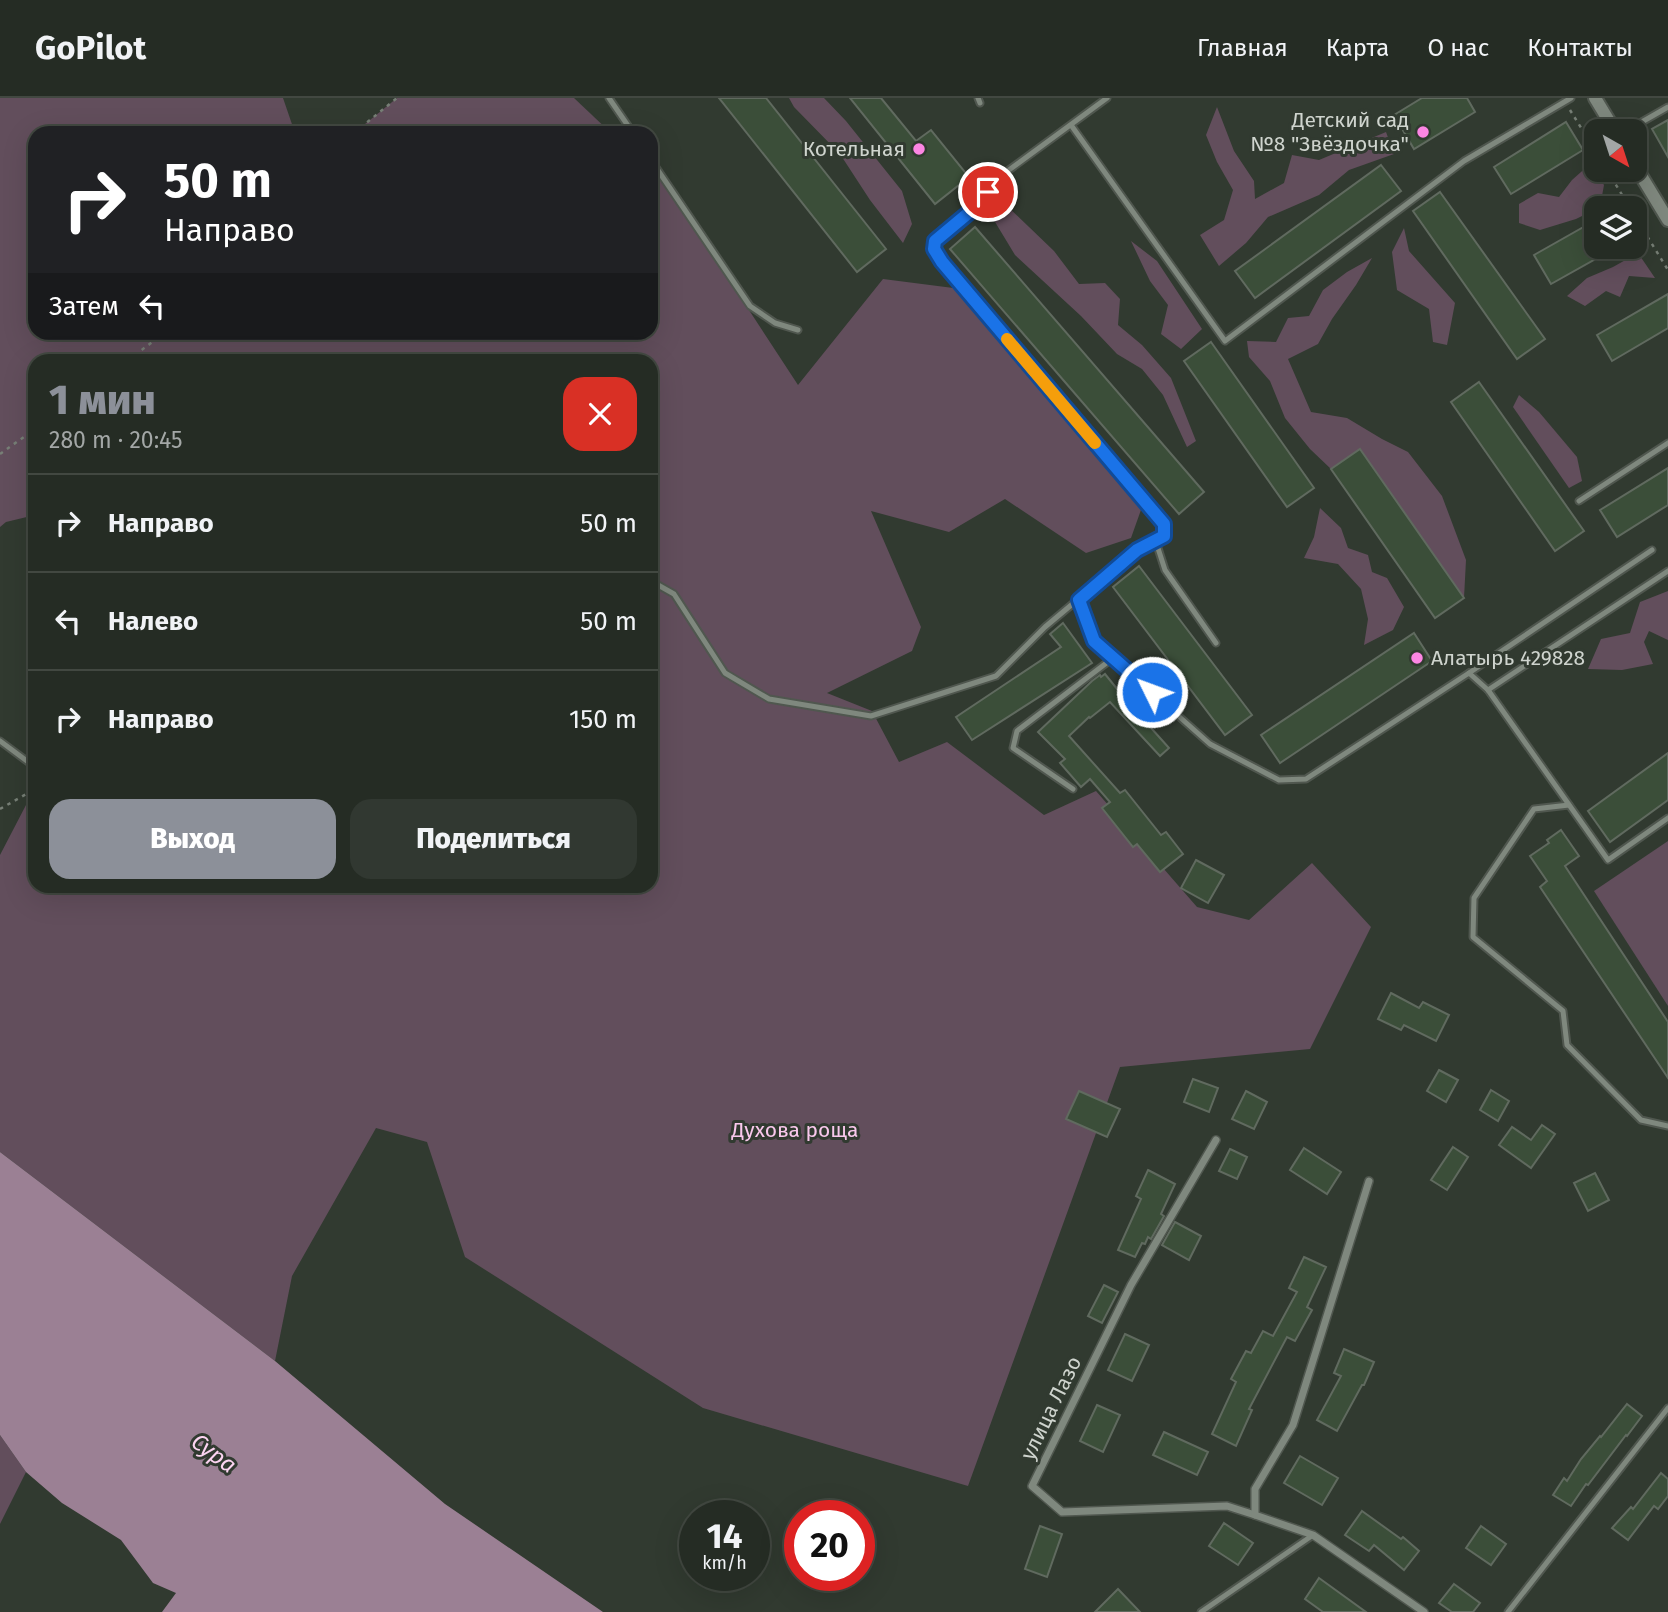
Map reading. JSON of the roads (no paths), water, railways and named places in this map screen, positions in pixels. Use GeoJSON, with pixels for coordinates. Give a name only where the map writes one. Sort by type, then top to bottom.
{"type":"FeatureCollection","features":[{"type":"Feature","properties":{"kind":"street"},"geometry":{"type":"LineString","coordinates":[[1595,98],[1608,119]]}},
{"type":"Feature","properties":{"kind":"street"},"geometry":{"type":"LineString","coordinates":[[1645,182],[1668,220]]}},
{"type":"Feature","properties":{"kind":"street","name":"улица Лазо"},"geometry":{"type":"LineString","coordinates":[[1216,1140],[1131,1285],[1032,1486],[1062,1513],[1227,1506],[1313,1535],[1424,1612]]}},
{"type":"Feature","properties":{"kind":"street"},"geometry":{"type":"LineString","coordinates":[[1255,1515],[1255,1489],[1293,1425],[1369,1181]]}},
{"type":"Feature","properties":{"kind":"lane"},"geometry":{"type":"LineString","coordinates":[[609,98],[628,126]]}},
{"type":"Feature","properties":{"kind":"lane"},"geometry":{"type":"LineString","coordinates":[[658,585],[674,594],[726,673],[769,699],[871,716],[996,676],[1045,627],[1137,550],[1164,536],[1164,524],[942,262],[934,249],[935,241],[978,205],[999,178],[1107,98]]}},
{"type":"Feature","properties":{"kind":"lane"},"geometry":{"type":"LineString","coordinates":[[1071,125],[1225,341],[1464,161],[1568,100]]}},
{"type":"Feature","properties":{"kind":"lane"},"geometry":{"type":"LineString","coordinates":[[1647,119],[1668,107]]}},
{"type":"Feature","properties":{"kind":"lane"},"geometry":{"type":"LineString","coordinates":[[658,170],[750,306],[775,323],[798,330]]}},
{"type":"Feature","properties":{"kind":"lane"},"geometry":{"type":"LineString","coordinates":[[1579,501],[1668,443]]}},
{"type":"Feature","properties":{"kind":"lane"},"geometry":{"type":"LineString","coordinates":[[1156,541],[1165,570],[1216,643]]}},
{"type":"Feature","properties":{"kind":"lane"},"geometry":{"type":"LineString","coordinates":[[1079,600],[1094,641],[1210,744],[1279,780],[1306,779],[1652,550]]}},
{"type":"Feature","properties":{"kind":"lane"},"geometry":{"type":"LineString","coordinates":[[1488,690],[1668,571]]}},
{"type":"Feature","properties":{"kind":"lane"},"geometry":{"type":"LineString","coordinates":[[1073,789],[1013,748],[1017,731],[1113,657]]}},
{"type":"Feature","properties":{"kind":"lane"},"geometry":{"type":"LineString","coordinates":[[1469,673],[1488,690],[1608,860],[1668,818]]}},
{"type":"Feature","properties":{"kind":"lane"},"geometry":{"type":"LineString","coordinates":[[0,741],[28,762]]}},
{"type":"Feature","properties":{"kind":"lane"},"geometry":{"type":"LineString","coordinates":[[1569,805],[1534,809],[1474,898],[1473,937],[1563,1011],[1567,1045],[1641,1119],[1668,1126]]}},
{"type":"Feature","properties":{"kind":"lane"},"geometry":{"type":"LineString","coordinates":[[1508,1612],[1668,1408]]}},
{"type":"Feature","properties":{"kind":"lane"},"geometry":{"type":"LineString","coordinates":[[1201,1612],[1313,1535]]}},
{"type":"Feature","properties":{"kind":"water","name":"Сура"},"geometry":{"type":"Polygon","coordinates":[[[0,1152],[275,1361],[445,1504],[603,1612],[162,1612],[176,1593],[153,1583],[121,1540],[62,1503],[26,1472],[0,1435],[0,1152]]]}},
{"type":"Feature","properties":{"kind":"place","name":"Детский сад №8 \"Звёздочка\""},"geometry":{"type":"Point","coordinates":[1423,132]}},
{"type":"Feature","properties":{"kind":"place","name":"Котельная"},"geometry":{"type":"Point","coordinates":[919,149]}},
{"type":"Feature","properties":{"kind":"place","name":"Алатырь 429828"},"geometry":{"type":"Point","coordinates":[1417,658]}},
{"type":"Feature","properties":{"kind":"park label","name":"Духова роща"},"geometry":{"type":"Point","coordinates":[795,1130]}}]}
